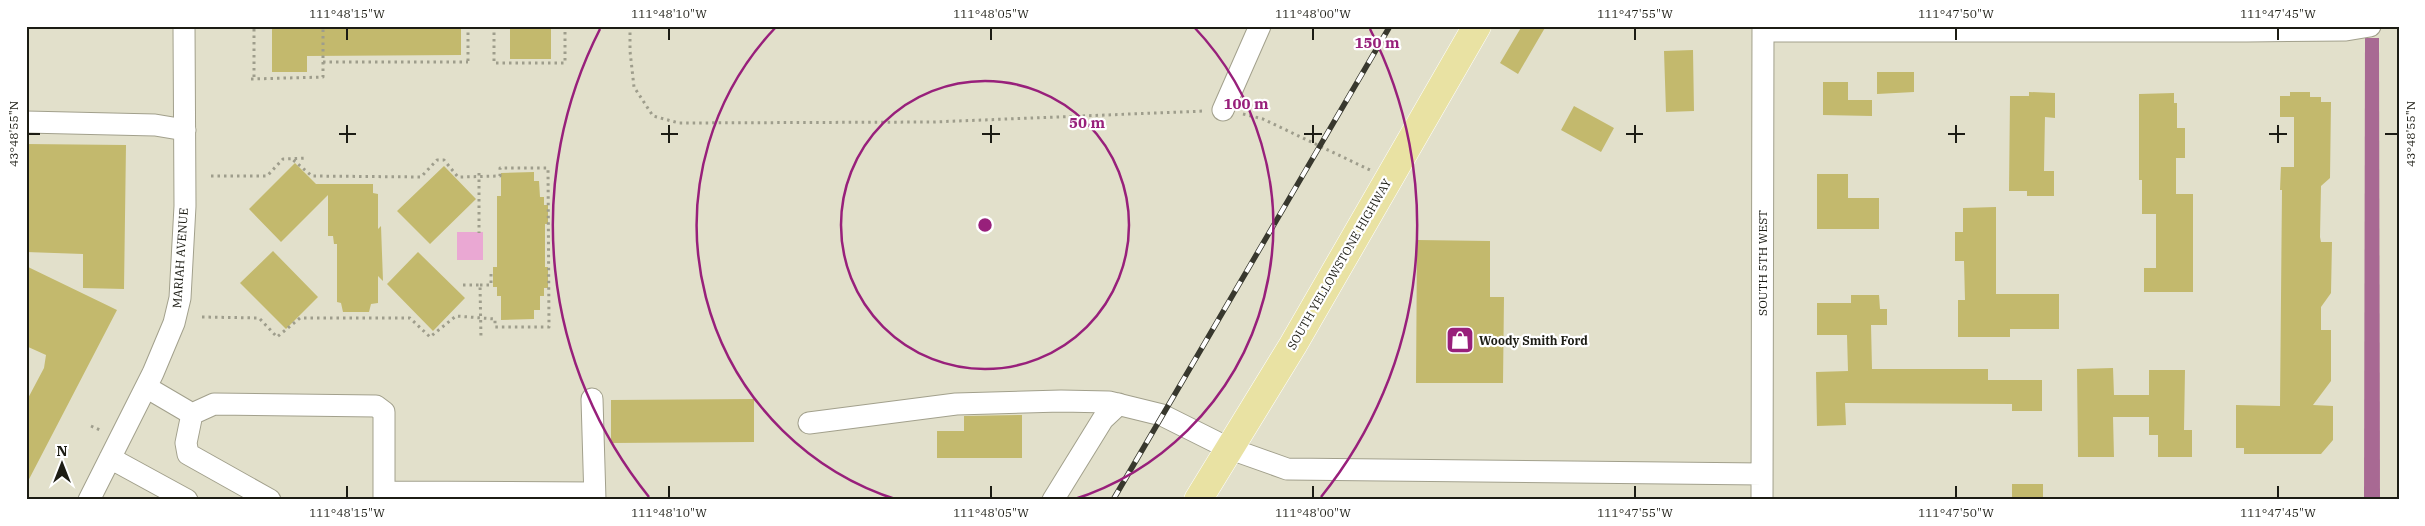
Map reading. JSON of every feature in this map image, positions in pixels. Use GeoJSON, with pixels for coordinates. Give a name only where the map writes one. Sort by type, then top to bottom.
{"type":"FeatureCollection","features":[{"type":"Feature","properties":{"kind":"main road","name":"SOUTH YELLOWSTONE HIGHWAY"},"geometry":{"type":"LineString","coordinates":[[1198,500],[1228,448],[1293,345],[1477,26]]}},
{"type":"Feature","properties":{"kind":"street","name":"MARIAH AVENUE"},"geometry":{"type":"LineString","coordinates":[[88,500],[146,387],[174,322],[180,298],[185,206],[184,26]]}},
{"type":"Feature","properties":{"kind":"street"},"geometry":{"type":"LineString","coordinates":[[1223,110],[1260,26]]}},
{"type":"Feature","properties":{"kind":"street"},"geometry":{"type":"LineString","coordinates":[[1763,28],[2248,31],[2346,30],[2370,26]]}},
{"type":"Feature","properties":{"kind":"street","name":"SOUTH 5TH WEST"},"geometry":{"type":"LineString","coordinates":[[1762,500],[1763,28]]}},
{"type":"Feature","properties":{"kind":"street"},"geometry":{"type":"LineString","coordinates":[[26,122],[155,125],[184,130]]}},
{"type":"Feature","properties":{"kind":"street"},"geometry":{"type":"LineString","coordinates":[[146,387],[192,414]]}},
{"type":"Feature","properties":{"kind":"street"},"geometry":{"type":"LineString","coordinates":[[192,414],[214,404],[376,406],[384,412],[384,496],[594,496],[592,399]]}},
{"type":"Feature","properties":{"kind":"street"},"geometry":{"type":"LineString","coordinates":[[809,423],[956,404],[1061,401],[1119,404],[1162,415],[1228,448],[1287,469],[1762,474]]}},
{"type":"Feature","properties":{"kind":"street"},"geometry":{"type":"LineString","coordinates":[[1052,500],[1103,420],[1119,404]]}},
{"type":"Feature","properties":{"kind":"street"},"geometry":{"type":"LineString","coordinates":[[192,414],[186,442],[188,454],[270,500]]}},
{"type":"Feature","properties":{"kind":"street"},"geometry":{"type":"LineString","coordinates":[[110,458],[188,500]]}},
{"type":"Feature","properties":{"kind":"path"},"geometry":{"type":"LineString","coordinates":[[254,26],[252,78],[323,77],[323,26]]}},
{"type":"Feature","properties":{"kind":"path"},"geometry":{"type":"LineString","coordinates":[[323,62],[470,62],[468,26]]}},
{"type":"Feature","properties":{"kind":"path"},"geometry":{"type":"LineString","coordinates":[[494,26],[492,63],[565,63],[565,26]]}},
{"type":"Feature","properties":{"kind":"path"},"geometry":{"type":"LineString","coordinates":[[630,26],[630,51],[634,87],[652,116],[679,123],[933,122],[1223,110],[1263,119],[1388,178]]}},
{"type":"Feature","properties":{"kind":"path"},"geometry":{"type":"LineString","coordinates":[[211,176],[266,176],[283,159],[307,158]]}},
{"type":"Feature","properties":{"kind":"path"},"geometry":{"type":"LineString","coordinates":[[202,317],[259,318],[277,337],[300,318],[410,318],[430,337],[456,316],[495,319],[495,327],[548,327],[548,168],[500,168],[500,176],[458,177],[444,160],[437,160],[421,177],[309,175],[292,159]]}},
{"type":"Feature","properties":{"kind":"path"},"geometry":{"type":"LineString","coordinates":[[479,175],[479,233]]}},
{"type":"Feature","properties":{"kind":"path"},"geometry":{"type":"LineString","coordinates":[[464,285],[491,285],[491,272]]}},
{"type":"Feature","properties":{"kind":"path"},"geometry":{"type":"LineString","coordinates":[[480,285],[481,339]]}},
{"type":"Feature","properties":{"kind":"path"},"geometry":{"type":"LineString","coordinates":[[91,426],[100,430]]}},
{"type":"Feature","properties":{"kind":"shaded area"},"geometry":{"type":"Polygon","coordinates":[[[2365,38],[2379,38],[2380,500],[2364,500],[2365,38]]]}},
{"type":"Feature","properties":{"kind":"shaded area"},"geometry":{"type":"Polygon","coordinates":[[[457,232],[483,232],[483,260],[457,260],[457,232]]]}},
{"type":"Feature","properties":{"kind":"building"},"geometry":{"type":"Polygon","coordinates":[[[272,26],[461,26],[461,55],[307,56],[307,72],[272,72],[272,26]]]}},
{"type":"Feature","properties":{"kind":"building"},"geometry":{"type":"Polygon","coordinates":[[[510,26],[551,26],[551,59],[510,59],[510,26]]]}},
{"type":"Feature","properties":{"kind":"building"},"geometry":{"type":"Polygon","coordinates":[[[1522,26],[1546,26],[1518,74],[1500,63],[1522,26]]]}},
{"type":"Feature","properties":{"kind":"building"},"geometry":{"type":"Polygon","coordinates":[[[1693,50],[1694,111],[1666,112],[1664,51],[1693,50]]]}},
{"type":"Feature","properties":{"kind":"building"},"geometry":{"type":"Polygon","coordinates":[[[1877,72],[1914,72],[1914,92],[1877,94],[1877,72]]]}},
{"type":"Feature","properties":{"kind":"building"},"geometry":{"type":"Polygon","coordinates":[[[1823,82],[1848,82],[1848,100],[1872,100],[1872,116],[1823,115],[1823,82]]]}},
{"type":"Feature","properties":{"kind":"building"},"geometry":{"type":"Polygon","coordinates":[[[2029,92],[2055,93],[2055,118],[2045,117],[2044,171],[2054,171],[2054,196],[2027,196],[2027,191],[2009,191],[2010,96],[2029,96],[2029,92]]]}},
{"type":"Feature","properties":{"kind":"building"},"geometry":{"type":"Polygon","coordinates":[[[2290,92],[2310,92],[2310,97],[2321,97],[2321,102],[2331,102],[2330,178],[2321,186],[2320,237],[2321,242],[2332,242],[2331,293],[2321,307],[2321,330],[2331,330],[2331,381],[2313,405],[2333,406],[2333,440],[2321,454],[2244,454],[2244,448],[2236,448],[2236,405],[2280,406],[2281,167],[2294,167],[2294,117],[2280,117],[2280,96],[2290,96],[2290,92]]]}},
{"type":"Feature","properties":{"kind":"building"},"geometry":{"type":"Polygon","coordinates":[[[2174,93],[2174,103],[2177,103],[2177,128],[2185,128],[2185,158],[2176,158],[2176,194],[2193,194],[2193,292],[2144,292],[2144,268],[2156,268],[2156,214],[2142,214],[2142,180],[2139,180],[2139,94],[2174,93]]]}},
{"type":"Feature","properties":{"kind":"building"},"geometry":{"type":"Polygon","coordinates":[[[1574,106],[1614,128],[1601,152],[1561,130],[1574,106]]]}},
{"type":"Feature","properties":{"kind":"building"},"geometry":{"type":"Polygon","coordinates":[[[26,144],[126,145],[124,289],[83,288],[83,254],[26,252],[26,144]]]}},
{"type":"Feature","properties":{"kind":"building"},"geometry":{"type":"Polygon","coordinates":[[[295,163],[316,184],[373,184],[373,193],[378,194],[378,229],[381,226],[383,281],[378,276],[378,303],[371,304],[369,312],[343,312],[341,303],[337,302],[337,244],[334,244],[333,236],[328,236],[328,195],[281,242],[249,209],[295,163]]]}},
{"type":"Feature","properties":{"kind":"building"},"geometry":{"type":"Polygon","coordinates":[[[444,166],[476,199],[430,244],[397,211],[444,166]]]}},
{"type":"Feature","properties":{"kind":"building"},"geometry":{"type":"Polygon","coordinates":[[[534,172],[534,181],[539,181],[540,197],[544,197],[544,205],[548,205],[548,224],[545,224],[545,267],[548,267],[548,288],[544,288],[544,296],[540,296],[540,310],[534,310],[534,319],[501,320],[501,296],[497,296],[497,287],[493,287],[493,267],[497,267],[497,196],[501,196],[501,173],[534,172]]]}},
{"type":"Feature","properties":{"kind":"building"},"geometry":{"type":"Polygon","coordinates":[[[1817,174],[1848,174],[1848,198],[1879,198],[1879,229],[1817,229],[1817,174]]]}},
{"type":"Feature","properties":{"kind":"building"},"geometry":{"type":"Polygon","coordinates":[[[1996,207],[1996,294],[2059,294],[2059,329],[2010,329],[2010,337],[1958,337],[1958,300],[1965,300],[1964,261],[1955,261],[1955,232],[1963,232],[1963,208],[1996,207]]]}},
{"type":"Feature","properties":{"kind":"building","name":"Woody Smith Ford"},"geometry":{"type":"Polygon","coordinates":[[[1417,240],[1490,241],[1490,297],[1504,297],[1503,383],[1416,383],[1417,240]]]}},
{"type":"Feature","properties":{"kind":"building"},"geometry":{"type":"Polygon","coordinates":[[[273,251],[318,297],[286,329],[240,283],[273,251]]]}},
{"type":"Feature","properties":{"kind":"building"},"geometry":{"type":"Polygon","coordinates":[[[418,252],[465,298],[433,331],[387,284],[418,252]]]}},
{"type":"Feature","properties":{"kind":"building"},"geometry":{"type":"Polygon","coordinates":[[[26,266],[117,310],[26,485],[26,402],[44,368],[46,355],[26,346],[26,266]]]}},
{"type":"Feature","properties":{"kind":"building"},"geometry":{"type":"Polygon","coordinates":[[[1851,295],[1879,295],[1880,309],[1887,309],[1887,325],[1871,325],[1872,369],[1988,369],[1988,380],[2042,380],[2042,411],[2012,411],[2012,404],[1845,403],[1846,425],[1817,426],[1816,372],[1848,371],[1847,335],[1817,335],[1817,303],[1851,303],[1851,295]]]}},
{"type":"Feature","properties":{"kind":"building"},"geometry":{"type":"Polygon","coordinates":[[[2113,368],[2114,395],[2149,395],[2149,370],[2185,370],[2184,430],[2192,430],[2192,457],[2158,457],[2158,435],[2149,435],[2149,417],[2113,417],[2114,457],[2078,457],[2077,369],[2113,368]]]}},
{"type":"Feature","properties":{"kind":"building"},"geometry":{"type":"Polygon","coordinates":[[[754,399],[754,442],[611,443],[611,400],[754,399]]]}},
{"type":"Feature","properties":{"kind":"building"},"geometry":{"type":"Polygon","coordinates":[[[1022,415],[1022,458],[937,458],[937,431],[964,431],[964,416],[1022,415]]]}},
{"type":"Feature","properties":{"kind":"building"},"geometry":{"type":"Polygon","coordinates":[[[2012,484],[2043,484],[2043,500],[2012,500],[2012,484]]]}},
{"type":"Feature","properties":{"kind":"railway"},"geometry":{"type":"LineString","coordinates":[[1113,500],[1390,26]]}},
{"type":"Feature","properties":{"kind":"place","name":"Woody Smith Ford"},"geometry":{"type":"Point","coordinates":[1460,340]}}]}
